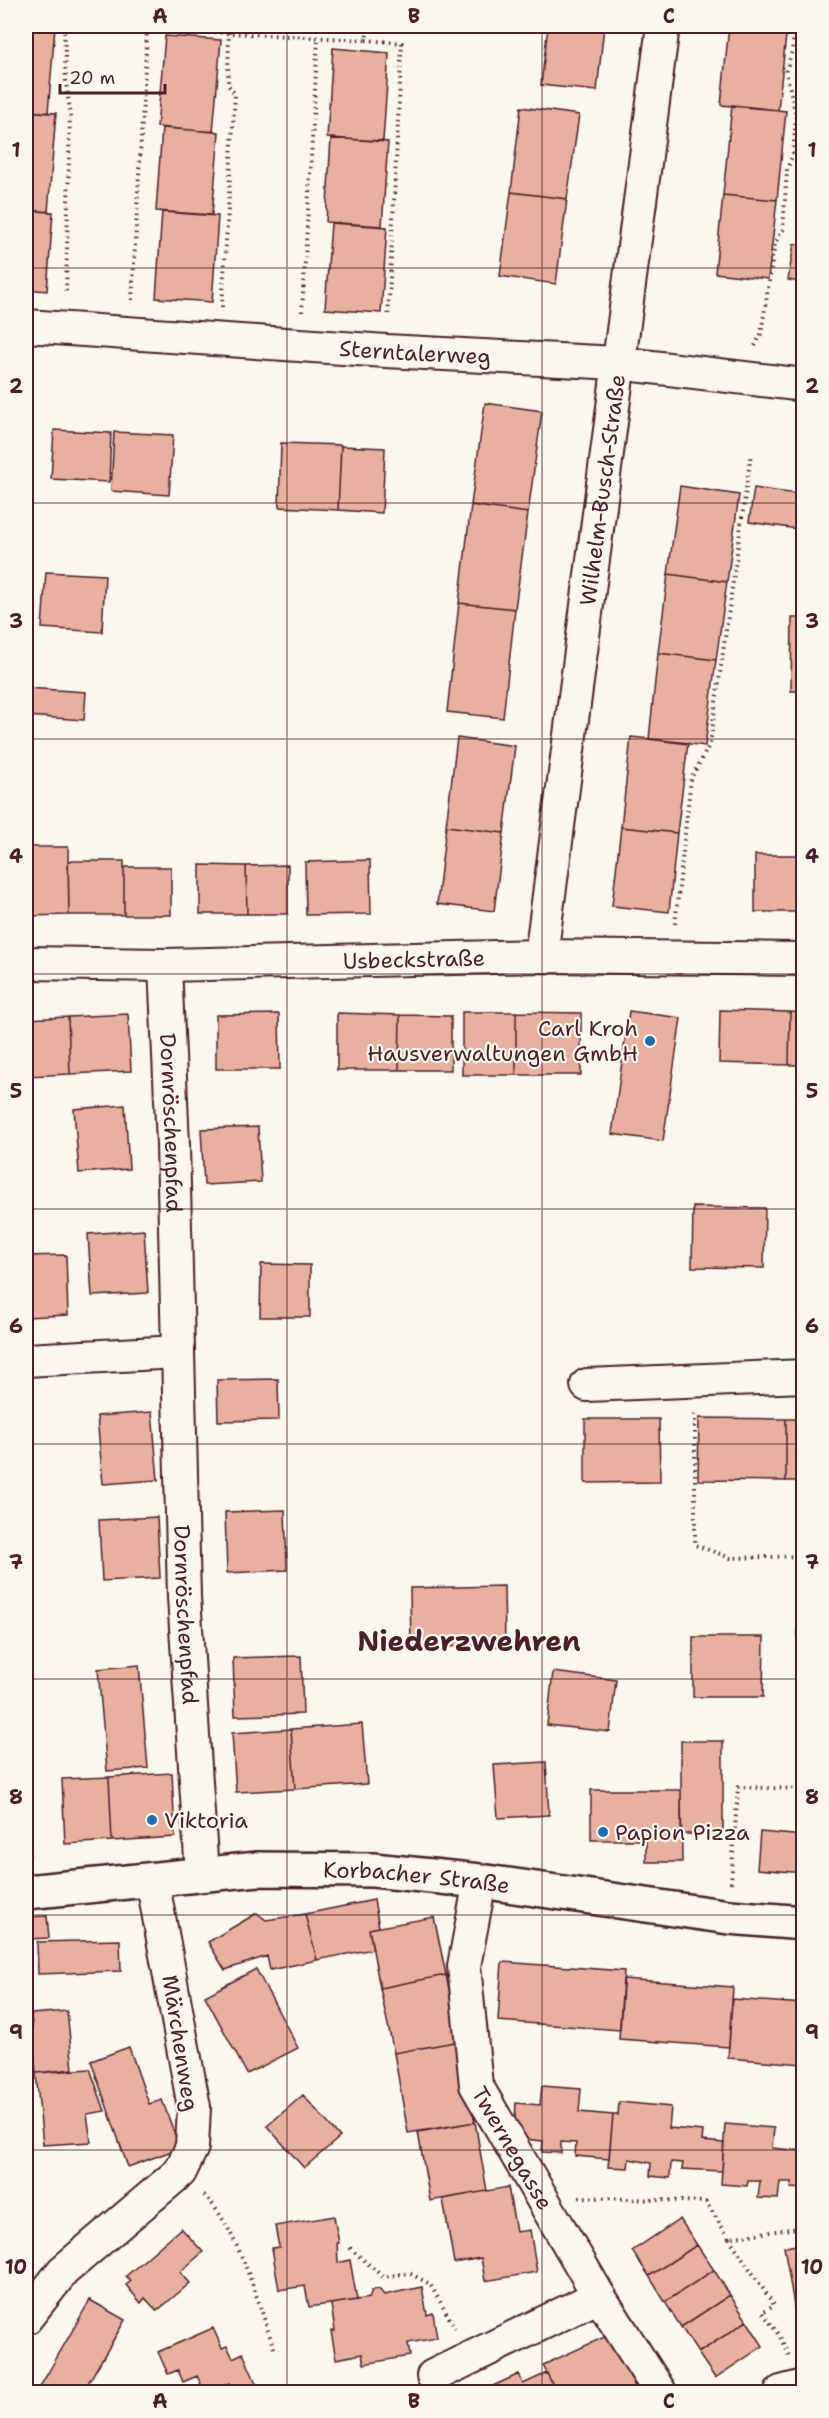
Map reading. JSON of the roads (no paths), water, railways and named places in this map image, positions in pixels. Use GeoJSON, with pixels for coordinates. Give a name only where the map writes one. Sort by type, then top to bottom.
{"type":"FeatureCollection","features":[{"type":"Feature","properties":{"kind":"street","name":"Wilhelm-Busch-Straße"},"geometry":{"type":"LineString","coordinates":[[542,956],[663,26]]}},
{"type":"Feature","properties":{"kind":"street","name":"Sterntalerweg"},"geometry":{"type":"LineString","coordinates":[[26,326],[220,341],[618,363],[804,385]]}},
{"type":"Feature","properties":{"kind":"street","name":"Usbeckstraße"},"geometry":{"type":"LineString","coordinates":[[26,963],[165,965],[542,956],[804,959]]}},
{"type":"Feature","properties":{"kind":"street","name":"Dornröschenpfad"},"geometry":{"type":"LineString","coordinates":[[165,965],[173,1145],[184,1597],[202,1875]]}},
{"type":"Feature","properties":{"kind":"street"},"geometry":{"type":"LineString","coordinates":[[26,1360],[178,1352]]}},
{"type":"Feature","properties":{"kind":"street"},"geometry":{"type":"LineString","coordinates":[[587,1385],[804,1376]]}},
{"type":"Feature","properties":{"kind":"street","name":"Korbacher Straße"},"geometry":{"type":"LineString","coordinates":[[26,1892],[258,1869],[374,1870],[480,1881],[729,1917],[804,1923]]}},
{"type":"Feature","properties":{"kind":"street","name":"Märchenweg"},"geometry":{"type":"LineString","coordinates":[[26,2318],[63,2271],[180,2172],[192,2147],[195,2107],[152,1879]]}},
{"type":"Feature","properties":{"kind":"street","name":"Twernegasse"},"geometry":{"type":"LineString","coordinates":[[480,1881],[464,1966],[476,2085],[599,2296],[660,2392]]}},
{"type":"Feature","properties":{"kind":"street"},"geometry":{"type":"LineString","coordinates":[[433,2376],[599,2296]]}},
{"type":"Feature","properties":{"kind":"street"},"geometry":{"type":"LineString","coordinates":[[781,2392],[804,2386]]}},
{"type":"Feature","properties":{"kind":"place","name":"Carl Kroh Hausverwaltungen GmbH"},"geometry":{"type":"Point","coordinates":[650,1041]}},
{"type":"Feature","properties":{"kind":"place","name":"Viktoria"},"geometry":{"type":"Point","coordinates":[152,1820]}},
{"type":"Feature","properties":{"kind":"place","name":"Papion Pizza"},"geometry":{"type":"Point","coordinates":[603,1832]}},
{"type":"Feature","properties":{"kind":"district","name":"Niederzwehren"},"geometry":{"type":"Point","coordinates":[469,1641]}}]}
